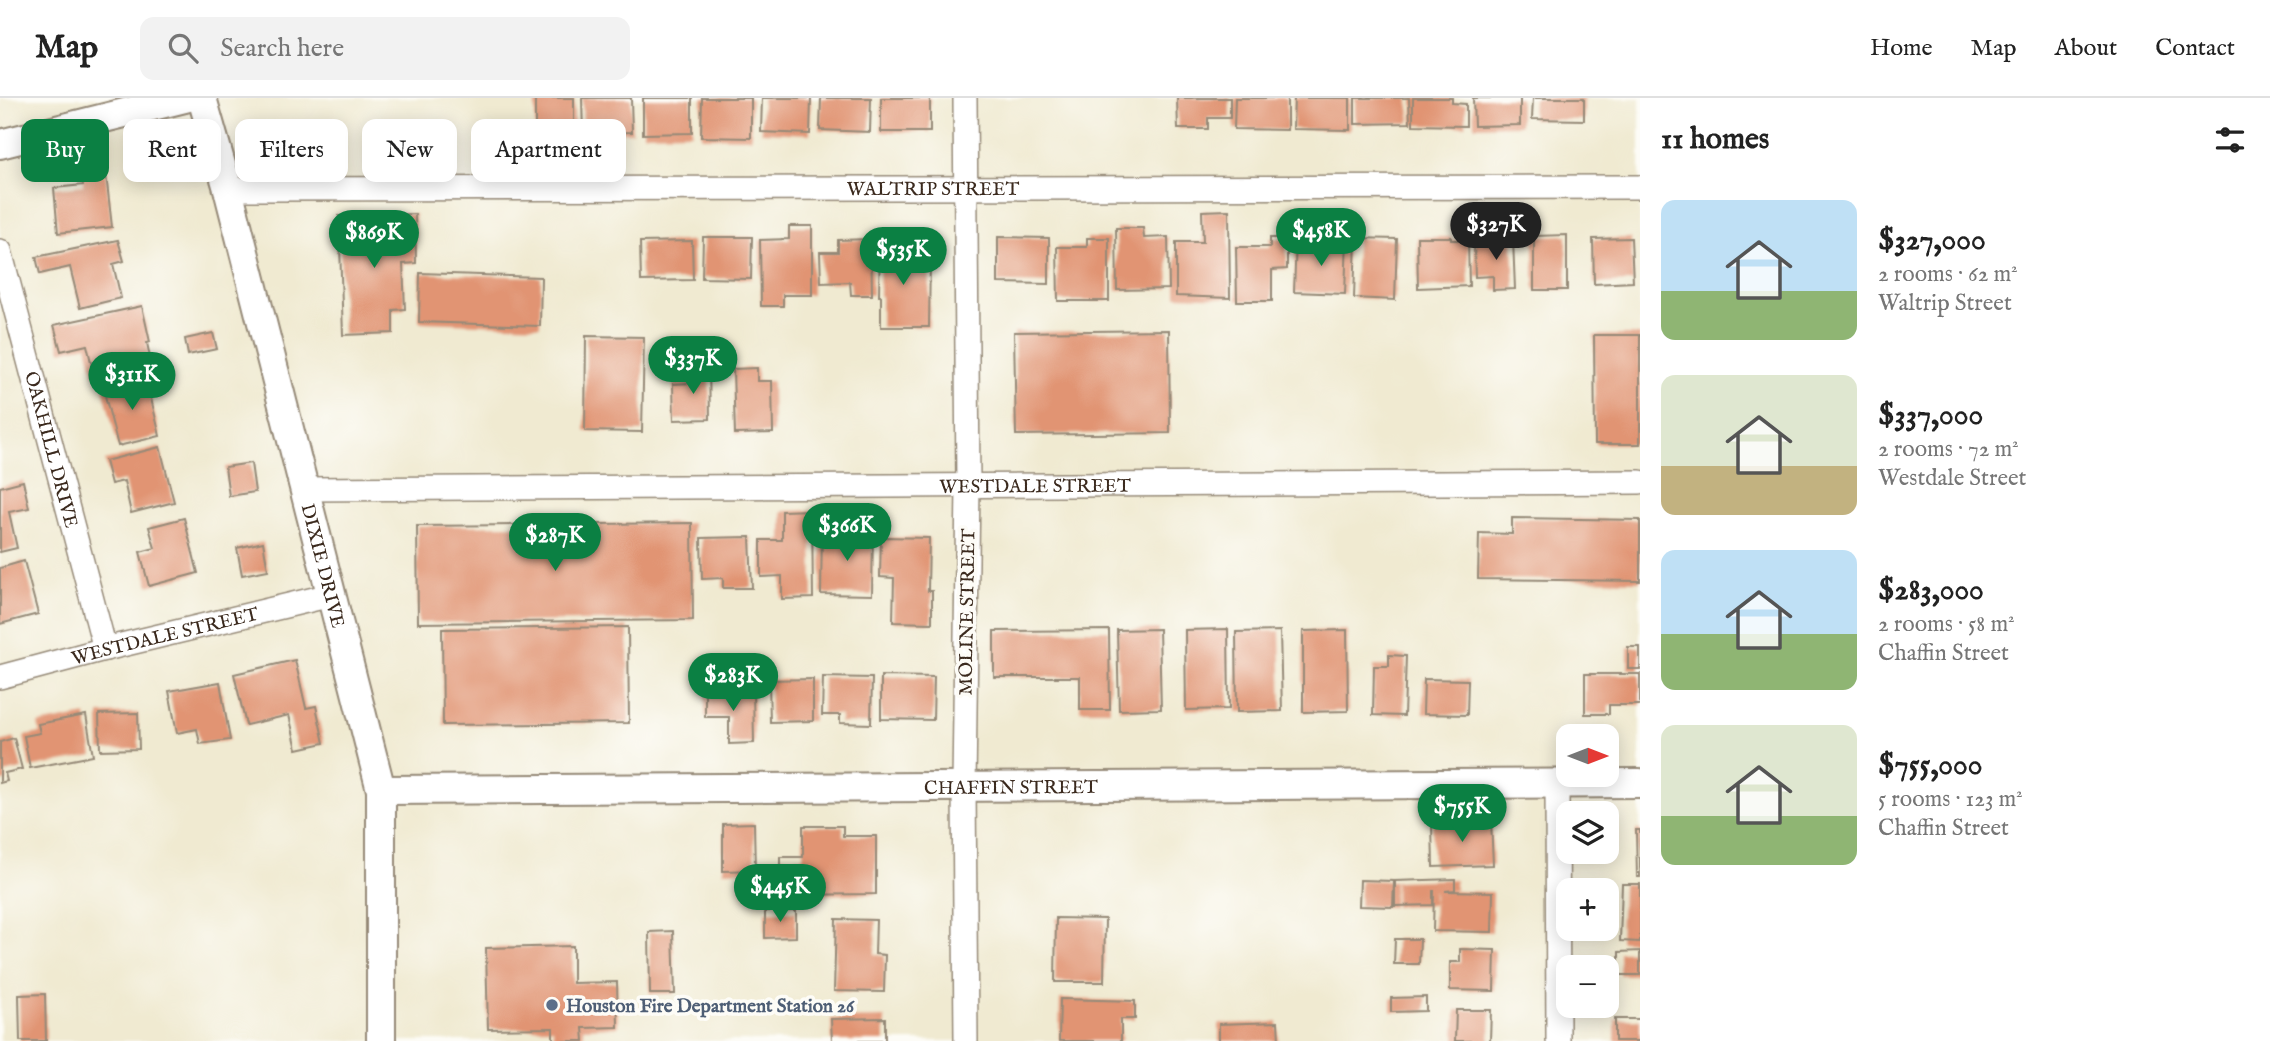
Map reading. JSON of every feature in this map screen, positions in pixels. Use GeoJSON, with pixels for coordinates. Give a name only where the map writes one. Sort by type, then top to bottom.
{"type":"FeatureCollection","features":[{"type":"Feature","properties":{"kind":"street"},"geometry":{"type":"LineString","coordinates":[[0,144],[184,98]]}},
{"type":"Feature","properties":{"kind":"street","name":"DIXIE DRIVE"},"geometry":{"type":"LineString","coordinates":[[202,98],[228,189],[381,790],[382,1041]]}},
{"type":"Feature","properties":{"kind":"street","name":"MOLINE STREET"},"geometry":{"type":"LineString","coordinates":[[965,98],[968,486],[964,786],[966,1041]]}},
{"type":"Feature","properties":{"kind":"street","name":"WALTRIP STREET"},"geometry":{"type":"LineString","coordinates":[[228,189],[1640,187]]}},
{"type":"Feature","properties":{"kind":"street","name":"OAKHILL DRIVE"},"geometry":{"type":"LineString","coordinates":[[0,251],[105,649]]}},
{"type":"Feature","properties":{"kind":"street","name":"WESTDALE STREET"},"geometry":{"type":"LineString","coordinates":[[303,489],[1640,482]]}},
{"type":"Feature","properties":{"kind":"street","name":"WESTDALE STREET"},"geometry":{"type":"LineString","coordinates":[[0,677],[331,595]]}},
{"type":"Feature","properties":{"kind":"street","name":"CHAFFIN STREET"},"geometry":{"type":"LineString","coordinates":[[1619,783],[1640,783]]}},
{"type":"Feature","properties":{"kind":"street","name":"CHAFFIN STREET"},"geometry":{"type":"LineString","coordinates":[[381,790],[1556,784]]}},
{"type":"Feature","properties":{"kind":"street"},"geometry":{"type":"LineString","coordinates":[[1557,788],[1558,1041]]}},
{"type":"Feature","properties":{"kind":"building"},"geometry":{"type":"Polygon","coordinates":[[[535,98],[574,98],[574,119],[535,119],[535,98]]]}},
{"type":"Feature","properties":{"kind":"building"},"geometry":{"type":"Polygon","coordinates":[[[582,98],[631,98],[632,132],[626,132],[626,119],[583,119],[582,98]]]}},
{"type":"Feature","properties":{"kind":"building"},"geometry":{"type":"Polygon","coordinates":[[[643,98],[692,98],[692,133],[643,134],[643,98]]]}},
{"type":"Feature","properties":{"kind":"building"},"geometry":{"type":"Polygon","coordinates":[[[702,98],[751,98],[751,138],[701,137],[702,98]]]}},
{"type":"Feature","properties":{"kind":"building"},"geometry":{"type":"Polygon","coordinates":[[[762,98],[811,98],[810,134],[761,132],[762,98]]]}},
{"type":"Feature","properties":{"kind":"building"},"geometry":{"type":"Polygon","coordinates":[[[821,98],[871,98],[870,132],[820,130],[821,98]]]}},
{"type":"Feature","properties":{"kind":"building"},"geometry":{"type":"Polygon","coordinates":[[[881,98],[930,98],[930,132],[881,132],[881,98]]]}},
{"type":"Feature","properties":{"kind":"building"},"geometry":{"type":"Polygon","coordinates":[[[1177,98],[1230,98],[1230,118],[1208,118],[1208,129],[1178,129],[1177,98]]]}},
{"type":"Feature","properties":{"kind":"building"},"geometry":{"type":"Polygon","coordinates":[[[1235,98],[1287,98],[1287,130],[1234,129],[1235,98]]]}},
{"type":"Feature","properties":{"kind":"building"},"geometry":{"type":"Polygon","coordinates":[[[1294,98],[1350,98],[1350,130],[1293,129],[1294,98]]]}},
{"type":"Feature","properties":{"kind":"building"},"geometry":{"type":"Polygon","coordinates":[[[1355,98],[1409,98],[1410,123],[1355,124],[1355,98]]]}},
{"type":"Feature","properties":{"kind":"building"},"geometry":{"type":"Polygon","coordinates":[[[1413,98],[1452,98],[1452,103],[1466,104],[1466,126],[1413,125],[1413,98]]]}},
{"type":"Feature","properties":{"kind":"building"},"geometry":{"type":"Polygon","coordinates":[[[1473,98],[1520,98],[1520,125],[1474,126],[1473,98]]]}},
{"type":"Feature","properties":{"kind":"building"},"geometry":{"type":"Polygon","coordinates":[[[1533,98],[1584,98],[1584,120],[1532,119],[1533,98]]]}},
{"type":"Feature","properties":{"kind":"building"},"geometry":{"type":"Polygon","coordinates":[[[83,182],[107,182],[112,227],[58,233],[54,188],[83,185],[83,182]]]}},
{"type":"Feature","properties":{"kind":"building"},"geometry":{"type":"Polygon","coordinates":[[[1229,210],[1230,298],[1176,296],[1176,242],[1203,242],[1202,211],[1229,210]]]}},
{"type":"Feature","properties":{"kind":"building"},"geometry":{"type":"Polygon","coordinates":[[[415,214],[416,263],[403,264],[405,309],[393,310],[393,333],[343,335],[339,216],[415,214]]]}},
{"type":"Feature","properties":{"kind":"building"},"geometry":{"type":"Polygon","coordinates":[[[789,226],[812,226],[812,295],[783,295],[783,306],[761,306],[760,240],[789,239],[789,226]]]}},
{"type":"Feature","properties":{"kind":"building"},"geometry":{"type":"Polygon","coordinates":[[[1116,228],[1143,228],[1144,238],[1168,237],[1169,289],[1117,290],[1116,228]]]}},
{"type":"Feature","properties":{"kind":"building"},"geometry":{"type":"Polygon","coordinates":[[[1567,235],[1567,290],[1534,290],[1534,236],[1567,235]]]}},
{"type":"Feature","properties":{"kind":"building"},"geometry":{"type":"Polygon","coordinates":[[[703,237],[752,237],[751,279],[702,278],[703,237]]]}},
{"type":"Feature","properties":{"kind":"building"},"geometry":{"type":"Polygon","coordinates":[[[998,237],[1049,238],[1049,284],[998,283],[998,237]]]}},
{"type":"Feature","properties":{"kind":"building"},"geometry":{"type":"Polygon","coordinates":[[[1417,237],[1468,240],[1469,286],[1418,288],[1417,237]]]}},
{"type":"Feature","properties":{"kind":"building"},"geometry":{"type":"Polygon","coordinates":[[[1087,238],[1109,238],[1109,301],[1058,301],[1057,247],[1087,247],[1087,238]]]}},
{"type":"Feature","properties":{"kind":"building"},"geometry":{"type":"Polygon","coordinates":[[[1270,238],[1287,238],[1287,269],[1272,270],[1272,301],[1237,301],[1236,247],[1270,247],[1270,238]]]}},
{"type":"Feature","properties":{"kind":"building"},"geometry":{"type":"Polygon","coordinates":[[[1329,238],[1347,238],[1345,294],[1294,292],[1296,240],[1313,240],[1313,252],[1329,252],[1329,238]]]}},
{"type":"Feature","properties":{"kind":"building"},"geometry":{"type":"Polygon","coordinates":[[[1356,238],[1397,239],[1395,300],[1354,298],[1356,238]]]}},
{"type":"Feature","properties":{"kind":"building"},"geometry":{"type":"Polygon","coordinates":[[[1631,238],[1633,282],[1594,284],[1593,239],[1631,238]]]}},
{"type":"Feature","properties":{"kind":"building"},"geometry":{"type":"Polygon","coordinates":[[[871,239],[872,295],[851,295],[850,282],[821,283],[820,252],[838,252],[838,240],[871,239]]]}},
{"type":"Feature","properties":{"kind":"building"},"geometry":{"type":"Polygon","coordinates":[[[1513,239],[1515,289],[1493,290],[1493,276],[1475,277],[1474,241],[1513,239]]]}},
{"type":"Feature","properties":{"kind":"building"},"geometry":{"type":"Polygon","coordinates":[[[118,240],[124,261],[113,264],[121,298],[80,308],[70,267],[40,274],[36,257],[118,240]]]}},
{"type":"Feature","properties":{"kind":"building"},"geometry":{"type":"Polygon","coordinates":[[[880,240],[904,240],[904,257],[930,258],[929,327],[881,327],[880,240]]]}},
{"type":"Feature","properties":{"kind":"building"},"geometry":{"type":"Polygon","coordinates":[[[692,241],[693,280],[641,281],[640,242],[692,241]]]}},
{"type":"Feature","properties":{"kind":"building"},"geometry":{"type":"Polygon","coordinates":[[[420,273],[541,277],[540,326],[419,322],[420,273]]]}},
{"type":"Feature","properties":{"kind":"building"},"geometry":{"type":"Polygon","coordinates":[[[142,306],[150,342],[147,343],[151,362],[94,375],[87,345],[61,351],[54,325],[142,306]]]}},
{"type":"Feature","properties":{"kind":"building"},"geometry":{"type":"Polygon","coordinates":[[[1169,330],[1170,433],[1016,435],[1014,332],[1169,330]]]}},
{"type":"Feature","properties":{"kind":"building"},"geometry":{"type":"Polygon","coordinates":[[[213,333],[217,349],[188,355],[185,339],[213,333]]]}},
{"type":"Feature","properties":{"kind":"building"},"geometry":{"type":"Polygon","coordinates":[[[1594,335],[1640,335],[1640,444],[1595,444],[1594,335]]]}},
{"type":"Feature","properties":{"kind":"building"},"geometry":{"type":"Polygon","coordinates":[[[586,336],[644,337],[642,432],[585,431],[586,336]]]}},
{"type":"Feature","properties":{"kind":"building"},"geometry":{"type":"Polygon","coordinates":[[[709,364],[710,419],[674,420],[673,384],[692,383],[692,365],[709,364]]]}},
{"type":"Feature","properties":{"kind":"building"},"geometry":{"type":"Polygon","coordinates":[[[757,368],[757,381],[772,381],[773,433],[735,434],[733,369],[757,368]]]}},
{"type":"Feature","properties":{"kind":"building"},"geometry":{"type":"Polygon","coordinates":[[[146,378],[160,436],[118,446],[103,388],[146,378]]]}},
{"type":"Feature","properties":{"kind":"building"},"geometry":{"type":"Polygon","coordinates":[[[160,447],[174,502],[131,513],[124,481],[111,484],[105,461],[160,447]]]}},
{"type":"Feature","properties":{"kind":"building"},"geometry":{"type":"Polygon","coordinates":[[[251,463],[255,492],[229,496],[225,467],[251,463]]]}},
{"type":"Feature","properties":{"kind":"building"},"geometry":{"type":"Polygon","coordinates":[[[23,481],[29,508],[9,512],[17,548],[0,552],[0,487],[23,481]]]}},
{"type":"Feature","properties":{"kind":"building"},"geometry":{"type":"Polygon","coordinates":[[[812,510],[813,598],[782,599],[782,576],[761,577],[761,540],[782,540],[782,511],[812,510]]]}},
{"type":"Feature","properties":{"kind":"building"},"geometry":{"type":"Polygon","coordinates":[[[184,518],[198,573],[149,586],[140,552],[155,548],[149,527],[184,518]]]}},
{"type":"Feature","properties":{"kind":"building"},"geometry":{"type":"Polygon","coordinates":[[[1512,518],[1640,520],[1640,581],[1478,579],[1479,533],[1512,534],[1512,518]]]}},
{"type":"Feature","properties":{"kind":"building"},"geometry":{"type":"Polygon","coordinates":[[[692,523],[693,620],[418,623],[417,526],[692,523]]]}},
{"type":"Feature","properties":{"kind":"building"},"geometry":{"type":"Polygon","coordinates":[[[822,531],[873,531],[872,595],[821,594],[822,531]]]}},
{"type":"Feature","properties":{"kind":"building"},"geometry":{"type":"Polygon","coordinates":[[[750,537],[752,588],[723,588],[723,578],[702,579],[701,538],[750,537]]]}},
{"type":"Feature","properties":{"kind":"building"},"geometry":{"type":"Polygon","coordinates":[[[881,537],[929,538],[928,591],[932,591],[932,623],[893,622],[894,578],[880,577],[881,537]]]}},
{"type":"Feature","properties":{"kind":"building"},"geometry":{"type":"Polygon","coordinates":[[[263,542],[268,570],[242,575],[237,548],[263,542]]]}},
{"type":"Feature","properties":{"kind":"building"},"geometry":{"type":"Polygon","coordinates":[[[24,561],[38,614],[0,624],[0,568],[24,561]]]}},
{"type":"Feature","properties":{"kind":"building"},"geometry":{"type":"Polygon","coordinates":[[[628,627],[629,723],[443,725],[442,629],[628,627]]]}},
{"type":"Feature","properties":{"kind":"building"},"geometry":{"type":"Polygon","coordinates":[[[1159,629],[1161,709],[1119,710],[1117,630],[1159,629]]]}},
{"type":"Feature","properties":{"kind":"building"},"geometry":{"type":"Polygon","coordinates":[[[1228,629],[1229,709],[1186,710],[1185,630],[1228,629]]]}},
{"type":"Feature","properties":{"kind":"building"},"geometry":{"type":"Polygon","coordinates":[[[1109,630],[1110,710],[1080,710],[1080,677],[994,677],[994,631],[1109,630]]]}},
{"type":"Feature","properties":{"kind":"building"},"geometry":{"type":"Polygon","coordinates":[[[1347,630],[1348,711],[1303,712],[1303,631],[1347,630]]]}},
{"type":"Feature","properties":{"kind":"building"},"geometry":{"type":"Polygon","coordinates":[[[1280,631],[1282,711],[1237,712],[1236,632],[1280,631]]]}},
{"type":"Feature","properties":{"kind":"building"},"geometry":{"type":"Polygon","coordinates":[[[1628,647],[1640,647],[1640,669],[1628,669],[1628,647]]]}},
{"type":"Feature","properties":{"kind":"building"},"geometry":{"type":"Polygon","coordinates":[[[1389,655],[1406,656],[1404,716],[1373,715],[1374,666],[1389,666],[1389,655]]]}},
{"type":"Feature","properties":{"kind":"building"},"geometry":{"type":"Polygon","coordinates":[[[295,660],[306,708],[316,706],[324,743],[297,749],[289,715],[246,725],[234,674],[295,660]]]}},
{"type":"Feature","properties":{"kind":"building"},"geometry":{"type":"Polygon","coordinates":[[[1585,674],[1640,674],[1640,705],[1609,705],[1609,714],[1585,714],[1585,674]]]}},
{"type":"Feature","properties":{"kind":"building"},"geometry":{"type":"Polygon","coordinates":[[[881,676],[934,677],[933,720],[881,719],[881,676]]]}},
{"type":"Feature","properties":{"kind":"building"},"geometry":{"type":"Polygon","coordinates":[[[823,677],[872,678],[871,724],[840,723],[840,715],[822,715],[823,677]]]}},
{"type":"Feature","properties":{"kind":"building"},"geometry":{"type":"Polygon","coordinates":[[[813,679],[813,721],[770,722],[769,680],[813,679]]]}},
{"type":"Feature","properties":{"kind":"building"},"geometry":{"type":"Polygon","coordinates":[[[1424,679],[1468,680],[1467,715],[1423,714],[1424,679]]]}},
{"type":"Feature","properties":{"kind":"building"},"geometry":{"type":"Polygon","coordinates":[[[220,682],[230,740],[200,744],[197,729],[177,733],[169,691],[220,682]]]}},
{"type":"Feature","properties":{"kind":"building"},"geometry":{"type":"Polygon","coordinates":[[[753,690],[754,743],[729,744],[729,717],[705,717],[705,691],[753,690]]]}},
{"type":"Feature","properties":{"kind":"building"},"geometry":{"type":"Polygon","coordinates":[[[138,713],[139,749],[100,750],[99,714],[138,713]]]}},
{"type":"Feature","properties":{"kind":"building"},"geometry":{"type":"Polygon","coordinates":[[[86,715],[93,756],[30,768],[24,736],[40,733],[38,724],[86,715]]]}},
{"type":"Feature","properties":{"kind":"building"},"geometry":{"type":"Polygon","coordinates":[[[14,738],[22,769],[5,773],[7,781],[0,783],[0,742],[14,738]]]}},
{"type":"Feature","properties":{"kind":"building"},"geometry":{"type":"Polygon","coordinates":[[[1491,820],[1493,865],[1433,867],[1432,822],[1491,820]]]}},
{"type":"Feature","properties":{"kind":"building"},"geometry":{"type":"Polygon","coordinates":[[[754,823],[755,870],[723,871],[723,824],[754,823]]]}},
{"type":"Feature","properties":{"kind":"building"},"geometry":{"type":"Polygon","coordinates":[[[803,826],[843,826],[843,836],[876,836],[876,894],[780,895],[780,857],[803,857],[803,826]]]}},
{"type":"Feature","properties":{"kind":"building"},"geometry":{"type":"Polygon","coordinates":[[[1636,830],[1640,830],[1640,877],[1637,877],[1636,830]]]}},
{"type":"Feature","properties":{"kind":"building"},"geometry":{"type":"Polygon","coordinates":[[[1455,879],[1455,890],[1445,891],[1493,892],[1492,932],[1433,931],[1434,891],[1433,905],[1395,906],[1395,881],[1455,879]]]}},
{"type":"Feature","properties":{"kind":"building"},"geometry":{"type":"Polygon","coordinates":[[[1360,880],[1394,881],[1393,907],[1359,906],[1360,880]]]}},
{"type":"Feature","properties":{"kind":"building"},"geometry":{"type":"Polygon","coordinates":[[[1622,884],[1640,884],[1640,942],[1620,941],[1622,884]]]}},
{"type":"Feature","properties":{"kind":"building"},"geometry":{"type":"Polygon","coordinates":[[[765,911],[796,911],[796,937],[765,938],[765,911]]]}},
{"type":"Feature","properties":{"kind":"building"},"geometry":{"type":"Polygon","coordinates":[[[1056,918],[1105,919],[1104,982],[1055,982],[1056,918]]]}},
{"type":"Feature","properties":{"kind":"building"},"geometry":{"type":"Polygon","coordinates":[[[836,919],[876,920],[875,954],[885,955],[884,992],[834,991],[836,919]]]}},
{"type":"Feature","properties":{"kind":"building"},"geometry":{"type":"Polygon","coordinates":[[[673,931],[675,994],[650,994],[649,932],[673,931]]]}},
{"type":"Feature","properties":{"kind":"building"},"geometry":{"type":"Polygon","coordinates":[[[1395,939],[1420,939],[1419,964],[1394,964],[1395,939]]]}},
{"type":"Feature","properties":{"kind":"building","name":"Houston Fire Department Station 26"},"geometry":{"type":"Polygon","coordinates":[[[573,946],[573,983],[617,982],[618,1027],[583,1028],[584,1041],[553,1041],[553,1028],[488,1029],[486,948],[573,946]]]}},
{"type":"Feature","properties":{"kind":"building"},"geometry":{"type":"Polygon","coordinates":[[[1460,949],[1495,950],[1494,991],[1450,990],[1450,962],[1460,962],[1460,949]]]}},
{"type":"Feature","properties":{"kind":"building"},"geometry":{"type":"Polygon","coordinates":[[[1640,951],[1640,975],[1619,975],[1619,952],[1640,951]]]}},
{"type":"Feature","properties":{"kind":"building"},"geometry":{"type":"Polygon","coordinates":[[[45,994],[46,1041],[20,1041],[19,995],[45,994]]]}},
{"type":"Feature","properties":{"kind":"building"},"geometry":{"type":"Polygon","coordinates":[[[1426,997],[1426,1011],[1391,1012],[1391,998],[1426,997]]]}},
{"type":"Feature","properties":{"kind":"building"},"geometry":{"type":"Polygon","coordinates":[[[1060,999],[1135,1001],[1135,1019],[1121,1019],[1121,1041],[1059,1041],[1060,999]]]}},
{"type":"Feature","properties":{"kind":"building"},"geometry":{"type":"Polygon","coordinates":[[[1456,1010],[1491,1010],[1490,1041],[1455,1041],[1456,1010]]]}},
{"type":"Feature","properties":{"kind":"building"},"geometry":{"type":"Polygon","coordinates":[[[885,1018],[885,1041],[832,1041],[831,1019],[885,1018]]]}},
{"type":"Feature","properties":{"kind":"building"},"geometry":{"type":"Polygon","coordinates":[[[1615,1019],[1640,1019],[1640,1041],[1615,1041],[1615,1019]]]}},
{"type":"Feature","properties":{"kind":"building"},"geometry":{"type":"Polygon","coordinates":[[[1278,1022],[1279,1041],[1219,1041],[1219,1024],[1278,1022]]]}},
{"type":"Feature","properties":{"kind":"place","name":"Houston Fire Department Station 26"},"geometry":{"type":"Point","coordinates":[552,1005]}}]}
